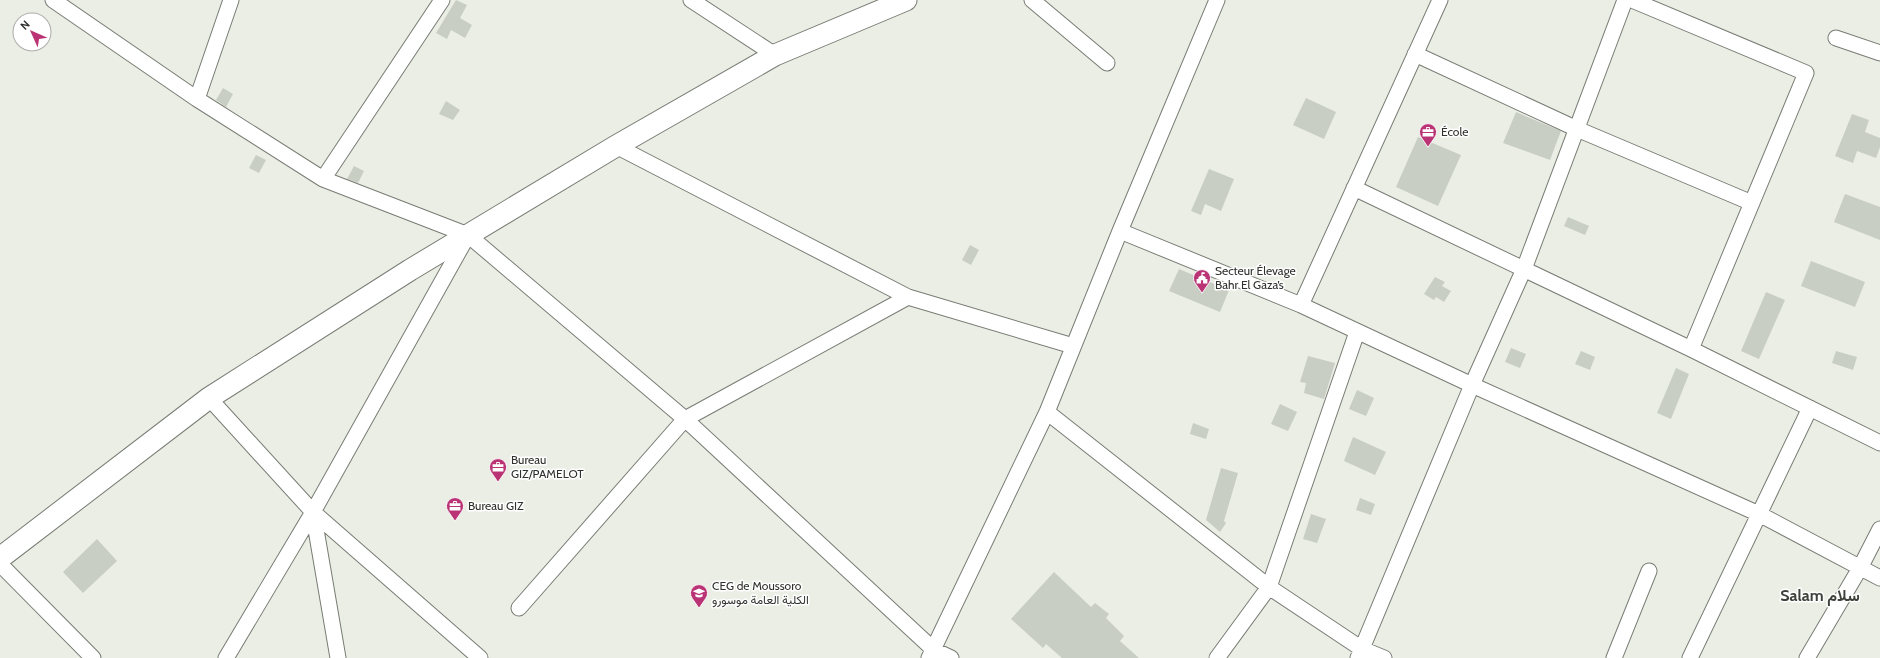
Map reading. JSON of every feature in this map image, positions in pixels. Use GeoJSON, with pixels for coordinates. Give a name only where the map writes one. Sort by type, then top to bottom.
{"type":"FeatureCollection","features":[{"type":"Feature","properties":{"kind":"main road"},"geometry":{"type":"LineString","coordinates":[[0,558],[209,398],[403,274],[616,146],[775,55],[902,1]]}},
{"type":"Feature","properties":{"kind":"street"},"geometry":{"type":"LineString","coordinates":[[53,0],[197,99],[323,179],[468,235],[685,419],[932,654],[951,658]]}},
{"type":"Feature","properties":{"kind":"street"},"geometry":{"type":"LineString","coordinates":[[197,99],[231,0]]}},
{"type":"Feature","properties":{"kind":"street"},"geometry":{"type":"LineString","coordinates":[[323,179],[442,0]]}},
{"type":"Feature","properties":{"kind":"street"},"geometry":{"type":"LineString","coordinates":[[691,0],[715,6],[775,55]]}},
{"type":"Feature","properties":{"kind":"street"},"geometry":{"type":"LineString","coordinates":[[1032,0],[1107,63]]}},
{"type":"Feature","properties":{"kind":"street"},"geometry":{"type":"LineString","coordinates":[[932,654],[1047,412],[1120,231],[1217,0]]}},
{"type":"Feature","properties":{"kind":"street"},"geometry":{"type":"LineString","coordinates":[[1301,305],[1440,0]]}},
{"type":"Feature","properties":{"kind":"street"},"geometry":{"type":"LineString","coordinates":[[1360,653],[1472,385],[1524,270],[1625,0]]}},
{"type":"Feature","properties":{"kind":"street"},"geometry":{"type":"LineString","coordinates":[[1632,0],[1806,73],[1691,349]]}},
{"type":"Feature","properties":{"kind":"street"},"geometry":{"type":"LineString","coordinates":[[1836,38],[1880,53]]}},
{"type":"Feature","properties":{"kind":"street"},"geometry":{"type":"LineString","coordinates":[[1415,54],[1577,129],[1752,203]]}},
{"type":"Feature","properties":{"kind":"street"},"geometry":{"type":"LineString","coordinates":[[616,146],[908,297],[1073,346]]}},
{"type":"Feature","properties":{"kind":"street"},"geometry":{"type":"LineString","coordinates":[[1354,188],[1691,349],[1880,443]]}},
{"type":"Feature","properties":{"kind":"street"},"geometry":{"type":"LineString","coordinates":[[1120,231],[1301,305],[1472,385],[1759,514],[1880,578]]}},
{"type":"Feature","properties":{"kind":"street"},"geometry":{"type":"LineString","coordinates":[[226,658],[313,512],[468,235]]}},
{"type":"Feature","properties":{"kind":"street"},"geometry":{"type":"LineString","coordinates":[[519,608],[685,419],[908,297]]}},
{"type":"Feature","properties":{"kind":"street"},"geometry":{"type":"LineString","coordinates":[[1217,658],[1269,587],[1357,332]]}},
{"type":"Feature","properties":{"kind":"street"},"geometry":{"type":"LineString","coordinates":[[209,398],[313,512],[480,658]]}},
{"type":"Feature","properties":{"kind":"street"},"geometry":{"type":"LineString","coordinates":[[1690,658],[1810,408]]}},
{"type":"Feature","properties":{"kind":"street"},"geometry":{"type":"LineString","coordinates":[[1047,412],[1269,587],[1360,653],[1384,658]]}},
{"type":"Feature","properties":{"kind":"street"},"geometry":{"type":"LineString","coordinates":[[313,512],[338,658]]}},
{"type":"Feature","properties":{"kind":"street"},"geometry":{"type":"LineString","coordinates":[[1807,658],[1860,568],[1880,529]]}},
{"type":"Feature","properties":{"kind":"street"},"geometry":{"type":"LineString","coordinates":[[0,564],[93,658]]}},
{"type":"Feature","properties":{"kind":"street"},"geometry":{"type":"LineString","coordinates":[[1614,658],[1649,571]]}},
{"type":"Feature","properties":{"kind":"building"},"geometry":{"type":"Polygon","coordinates":[[[456,0],[467,5],[460,18],[472,25],[465,38],[451,30],[447,39],[436,33],[456,0]]]}},
{"type":"Feature","properties":{"kind":"building"},"geometry":{"type":"Polygon","coordinates":[[[223,88],[233,94],[226,107],[216,100],[223,88]]]}},
{"type":"Feature","properties":{"kind":"building"},"geometry":{"type":"Polygon","coordinates":[[[1306,98],[1336,112],[1324,139],[1293,125],[1306,98]]]}},
{"type":"Feature","properties":{"kind":"building"},"geometry":{"type":"Polygon","coordinates":[[[446,101],[460,110],[453,120],[439,114],[446,101]]]}},
{"type":"Feature","properties":{"kind":"building"},"geometry":{"type":"Polygon","coordinates":[[[1516,112],[1561,131],[1550,160],[1503,143],[1516,112]]]}},
{"type":"Feature","properties":{"kind":"building"},"geometry":{"type":"Polygon","coordinates":[[[1852,114],[1869,120],[1865,132],[1880,138],[1880,147],[1876,158],[1857,151],[1853,163],[1835,156],[1852,114]]]}},
{"type":"Feature","properties":{"kind":"building"},"geometry":{"type":"Polygon","coordinates":[[[1418,137],[1461,155],[1438,206],[1396,187],[1418,137]]]}},
{"type":"Feature","properties":{"kind":"building"},"geometry":{"type":"Polygon","coordinates":[[[256,155],[266,160],[259,173],[249,168],[256,155]]]}},
{"type":"Feature","properties":{"kind":"building"},"geometry":{"type":"Polygon","coordinates":[[[354,166],[364,171],[358,183],[347,179],[354,166]]]}},
{"type":"Feature","properties":{"kind":"building"},"geometry":{"type":"Polygon","coordinates":[[[1209,169],[1234,179],[1221,211],[1205,204],[1201,215],[1191,211],[1209,169]]]}},
{"type":"Feature","properties":{"kind":"building"},"geometry":{"type":"Polygon","coordinates":[[[1845,194],[1880,207],[1880,240],[1834,222],[1845,194]]]}},
{"type":"Feature","properties":{"kind":"building"},"geometry":{"type":"Polygon","coordinates":[[[1568,217],[1589,226],[1585,235],[1564,226],[1568,217]]]}},
{"type":"Feature","properties":{"kind":"building"},"geometry":{"type":"Polygon","coordinates":[[[970,245],[979,250],[971,265],[962,260],[970,245]]]}},
{"type":"Feature","properties":{"kind":"building"},"geometry":{"type":"Polygon","coordinates":[[[1811,261],[1865,282],[1855,307],[1801,286],[1811,261]]]}},
{"type":"Feature","properties":{"kind":"building"},"geometry":{"type":"Polygon","coordinates":[[[1179,269],[1229,290],[1220,312],[1169,291],[1179,269]]]}},
{"type":"Feature","properties":{"kind":"building"},"geometry":{"type":"Polygon","coordinates":[[[1435,277],[1445,282],[1442,286],[1451,291],[1444,302],[1436,297],[1434,300],[1424,294],[1435,277]]]}},
{"type":"Feature","properties":{"kind":"building"},"geometry":{"type":"Polygon","coordinates":[[[1766,292],[1785,300],[1759,359],[1741,351],[1766,292]]]}},
{"type":"Feature","properties":{"kind":"building"},"geometry":{"type":"Polygon","coordinates":[[[1511,348],[1526,354],[1520,368],[1505,362],[1511,348]]]}},
{"type":"Feature","properties":{"kind":"building"},"geometry":{"type":"Polygon","coordinates":[[[1581,351],[1595,357],[1590,370],[1575,364],[1581,351]]]}},
{"type":"Feature","properties":{"kind":"building"},"geometry":{"type":"Polygon","coordinates":[[[1836,351],[1857,357],[1853,370],[1832,363],[1836,351]]]}},
{"type":"Feature","properties":{"kind":"building"},"geometry":{"type":"Polygon","coordinates":[[[1308,356],[1335,363],[1324,399],[1304,393],[1306,383],[1300,382],[1308,356]]]}},
{"type":"Feature","properties":{"kind":"building"},"geometry":{"type":"Polygon","coordinates":[[[1676,368],[1689,374],[1671,419],[1657,413],[1676,368]]]}},
{"type":"Feature","properties":{"kind":"building"},"geometry":{"type":"Polygon","coordinates":[[[1357,390],[1374,398],[1366,416],[1349,409],[1357,390]]]}},
{"type":"Feature","properties":{"kind":"building"},"geometry":{"type":"Polygon","coordinates":[[[1280,404],[1297,412],[1288,431],[1271,424],[1280,404]]]}},
{"type":"Feature","properties":{"kind":"building"},"geometry":{"type":"Polygon","coordinates":[[[1193,423],[1209,429],[1206,439],[1190,434],[1193,423]]]}},
{"type":"Feature","properties":{"kind":"building"},"geometry":{"type":"Polygon","coordinates":[[[1353,437],[1386,452],[1375,475],[1344,461],[1353,437]]]}},
{"type":"Feature","properties":{"kind":"building"},"geometry":{"type":"Polygon","coordinates":[[[1221,468],[1238,473],[1224,521],[1226,523],[1220,532],[1206,520],[1221,468]]]}},
{"type":"Feature","properties":{"kind":"building"},"geometry":{"type":"Polygon","coordinates":[[[1360,498],[1375,504],[1371,515],[1356,510],[1360,498]]]}},
{"type":"Feature","properties":{"kind":"building"},"geometry":{"type":"Polygon","coordinates":[[[1311,514],[1326,519],[1317,543],[1303,539],[1311,514]]]}},
{"type":"Feature","properties":{"kind":"building"},"geometry":{"type":"Polygon","coordinates":[[[97,539],[117,561],[83,593],[63,572],[97,539]]]}},
{"type":"Feature","properties":{"kind":"building"},"geometry":{"type":"Polygon","coordinates":[[[1054,572],[1091,607],[1095,603],[1109,614],[1106,618],[1124,636],[1120,641],[1139,658],[1062,658],[1046,644],[1043,648],[1011,619],[1054,572]]]}},
{"type":"Feature","properties":{"kind":"place","name":"École"},"geometry":{"type":"Point","coordinates":[1428,147]}},
{"type":"Feature","properties":{"kind":"place","name":"Secteur Élevage Bahr El Gaza’s"},"geometry":{"type":"Point","coordinates":[1202,293]}},
{"type":"Feature","properties":{"kind":"place","name":"Bureau GIZ/PAMELOT"},"geometry":{"type":"Point","coordinates":[498,482]}},
{"type":"Feature","properties":{"kind":"place","name":"Bureau GIZ"},"geometry":{"type":"Point","coordinates":[455,521]}},
{"type":"Feature","properties":{"kind":"place","name":"CEG de Moussoro الكلية العامة موسورو"},"geometry":{"type":"Point","coordinates":[699,608]}},
{"type":"Feature","properties":{"kind":"district","name":"Salam سلام"},"geometry":{"type":"Point","coordinates":[1820,595]}}]}
